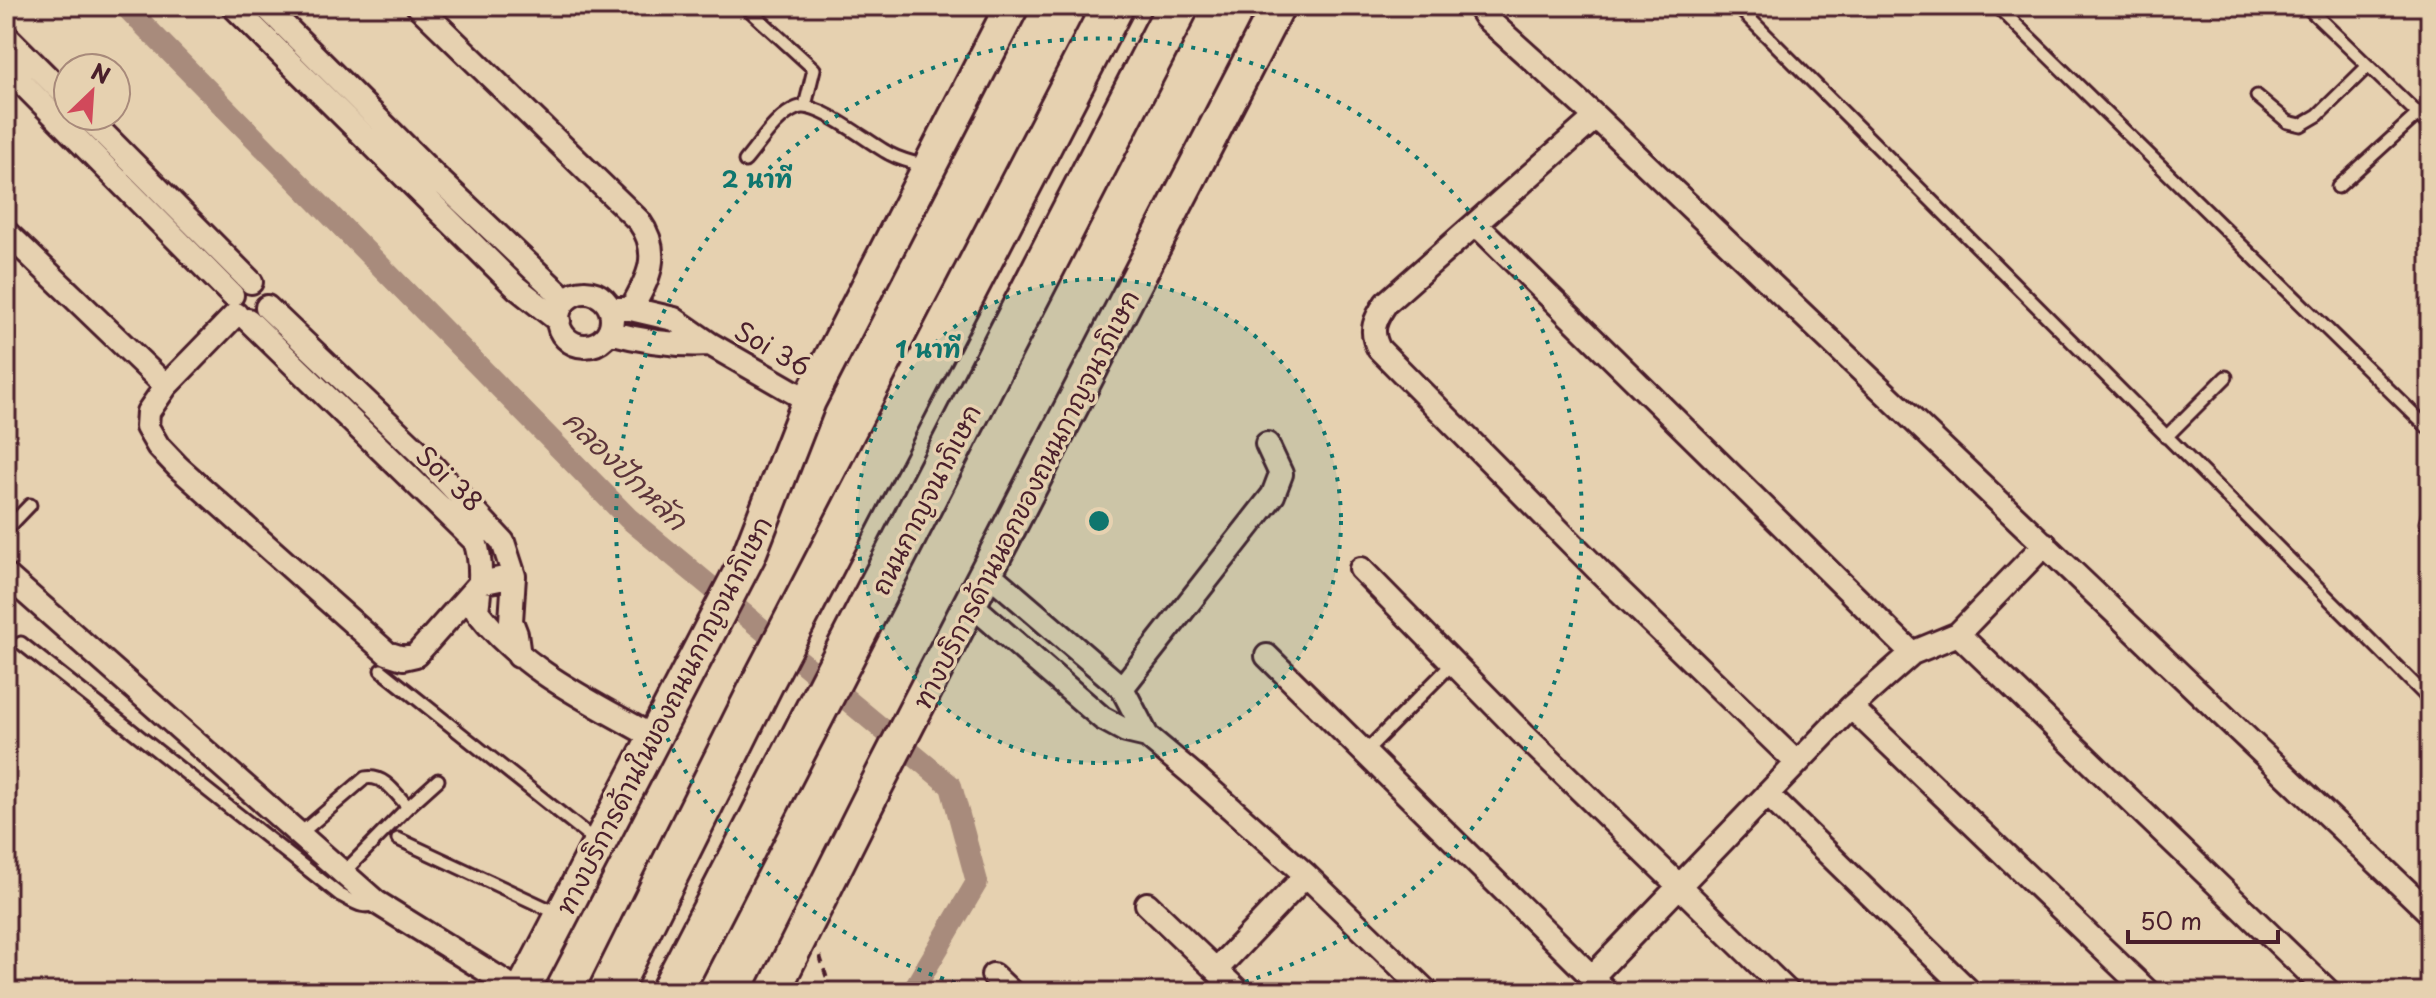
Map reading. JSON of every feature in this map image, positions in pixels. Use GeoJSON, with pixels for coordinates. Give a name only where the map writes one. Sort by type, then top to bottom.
{"type":"FeatureCollection","features":[{"type":"Feature","properties":{"kind":"highway"},"geometry":{"type":"LineString","coordinates":[[609,992],[763,682],[1113,6]]}},
{"type":"Feature","properties":{"kind":"highway","name":"ถนนกาญจนาภิเษก"},"geometry":{"type":"LineString","coordinates":[[671,992],[1178,6]]}},
{"type":"Feature","properties":{"kind":"main road","name":"ทางบริการด้านในของถนนกาญจนาภิเษก"},"geometry":{"type":"LineString","coordinates":[[521,992],[749,555],[809,401],[1012,6]]}},
{"type":"Feature","properties":{"kind":"main road","name":"ทางบริการด้านนอกของถนนกาญจนาภิเษก"},"geometry":{"type":"LineString","coordinates":[[773,992],[1278,6]]}},
{"type":"Feature","properties":{"kind":"street"},"geometry":{"type":"LineString","coordinates":[[233,6],[517,288],[562,310]]}},
{"type":"Feature","properties":{"kind":"street"},"geometry":{"type":"LineString","coordinates":[[265,6],[435,176],[562,310],[567,338],[584,345],[594,344],[609,332],[612,321],[621,309],[644,288],[653,250],[650,236],[639,221],[418,6]]}},
{"type":"Feature","properties":{"kind":"street"},"geometry":{"type":"LineString","coordinates":[[1457,6],[1481,12],[1596,117],[1726,245],[2045,544],[2430,913]]}},
{"type":"Feature","properties":{"kind":"street"},"geometry":{"type":"LineString","coordinates":[[9,54],[52,86]]}},
{"type":"Feature","properties":{"kind":"street"},"geometry":{"type":"LineString","coordinates":[[9,54],[242,303],[263,314],[267,307],[423,456],[483,535],[503,542],[514,576],[511,621],[519,656]]}},
{"type":"Feature","properties":{"kind":"street"},"geometry":{"type":"LineString","coordinates":[[1596,117],[1386,303],[1373,329],[1379,349],[1601,573],[1796,762]]}},
{"type":"Feature","properties":{"kind":"street"},"geometry":{"type":"LineString","coordinates":[[99,132],[242,303]]}},
{"type":"Feature","properties":{"kind":"street"},"geometry":{"type":"LineString","coordinates":[[419,192],[435,176]]}},
{"type":"Feature","properties":{"kind":"street"},"geometry":{"type":"LineString","coordinates":[[1477,225],[1912,653]]}},
{"type":"Feature","properties":{"kind":"street"},"geometry":{"type":"LineString","coordinates":[[6,232],[166,386]]}},
{"type":"Feature","properties":{"kind":"street"},"geometry":{"type":"LineString","coordinates":[[562,310],[585,292],[596,294],[621,309]]}},
{"type":"Feature","properties":{"kind":"street"},"geometry":{"type":"LineString","coordinates":[[242,303],[166,386],[148,412],[147,427],[158,446],[178,467],[387,653],[403,658],[416,655],[480,583],[514,576]]}},
{"type":"Feature","properties":{"kind":"street","name":"Soi 38"},"geometry":{"type":"LineString","coordinates":[[242,303],[483,535],[477,611],[500,640],[519,656],[592,703],[653,737]]}},
{"type":"Feature","properties":{"kind":"street","name":"Soi 36"},"geometry":{"type":"LineString","coordinates":[[621,309],[674,319],[710,344],[809,401]]}},
{"type":"Feature","properties":{"kind":"street"},"geometry":{"type":"LineString","coordinates":[[609,332],[639,340],[685,345],[710,344]]}},
{"type":"Feature","properties":{"kind":"street"},"geometry":{"type":"LineString","coordinates":[[1122,688],[1273,495],[1281,474],[1267,444]]}},
{"type":"Feature","properties":{"kind":"street"},"geometry":{"type":"LineString","coordinates":[[1267,656],[1600,984],[1680,885],[1851,707],[1912,653],[1958,634],[2045,544]]}},
{"type":"Feature","properties":{"kind":"street"},"geometry":{"type":"LineString","coordinates":[[1361,569],[1788,992]]}},
{"type":"Feature","properties":{"kind":"street"},"geometry":{"type":"LineString","coordinates":[[987,572],[1122,688],[1147,736],[1306,875],[1427,992]]}},
{"type":"Feature","properties":{"kind":"street"},"geometry":{"type":"LineString","coordinates":[[6,575],[376,902],[521,992]]}},
{"type":"Feature","properties":{"kind":"street"},"geometry":{"type":"LineString","coordinates":[[971,604],[1102,718],[1126,731],[1147,736]]}},
{"type":"Feature","properties":{"kind":"street"},"geometry":{"type":"LineString","coordinates":[[1958,634],[2329,992]]}},
{"type":"Feature","properties":{"kind":"street"},"geometry":{"type":"LineString","coordinates":[[1064,685],[1085,659]]}},
{"type":"Feature","properties":{"kind":"street"},"geometry":{"type":"LineString","coordinates":[[1851,707],[2148,992]]}},
{"type":"Feature","properties":{"kind":"street"},"geometry":{"type":"LineString","coordinates":[[1767,794],[1970,992]]}},
{"type":"Feature","properties":{"kind":"street"},"geometry":{"type":"LineString","coordinates":[[1216,970],[1306,875]]}},
{"type":"Feature","properties":{"kind":"street"},"geometry":{"type":"LineString","coordinates":[[1147,904],[1239,992]]}},
{"type":"Feature","properties":{"kind":"street"},"geometry":{"type":"LineString","coordinates":[[993,975],[1011,992]]}},
{"type":"Feature","properties":{"kind":"lane"},"geometry":{"type":"LineString","coordinates":[[745,6],[814,69],[805,106]]}},
{"type":"Feature","properties":{"kind":"lane"},"geometry":{"type":"LineString","coordinates":[[1737,6],[2430,700]]}},
{"type":"Feature","properties":{"kind":"lane"},"geometry":{"type":"LineString","coordinates":[[1997,6],[2430,430]]}},
{"type":"Feature","properties":{"kind":"lane"},"geometry":{"type":"LineString","coordinates":[[2306,6],[2430,127]]}},
{"type":"Feature","properties":{"kind":"lane"},"geometry":{"type":"LineString","coordinates":[[2257,96],[2288,122],[2301,125],[2318,115],[2368,66]]}},
{"type":"Feature","properties":{"kind":"lane"},"geometry":{"type":"LineString","coordinates":[[745,161],[784,116],[795,108],[805,106],[823,112],[894,156],[928,167]]}},
{"type":"Feature","properties":{"kind":"lane"},"geometry":{"type":"LineString","coordinates":[[2338,187],[2418,114]]}},
{"type":"Feature","properties":{"kind":"lane"},"geometry":{"type":"LineString","coordinates":[[2166,437],[2226,377]]}},
{"type":"Feature","properties":{"kind":"lane"},"geometry":{"type":"LineString","coordinates":[[6,530],[30,505]]}},
{"type":"Feature","properties":{"kind":"lane"},"geometry":{"type":"LineString","coordinates":[[2430,508],[2426,523],[2430,529]]}},
{"type":"Feature","properties":{"kind":"lane"},"geometry":{"type":"LineString","coordinates":[[21,643],[340,895],[359,905],[376,902]]}},
{"type":"Feature","properties":{"kind":"lane"},"geometry":{"type":"LineString","coordinates":[[1365,752],[1453,663]]}},
{"type":"Feature","properties":{"kind":"lane"},"geometry":{"type":"LineString","coordinates":[[381,670],[599,843]]}},
{"type":"Feature","properties":{"kind":"lane"},"geometry":{"type":"LineString","coordinates":[[301,833],[365,778],[374,776],[384,782],[408,807]]}},
{"type":"Feature","properties":{"kind":"lane"},"geometry":{"type":"LineString","coordinates":[[344,872],[438,780]]}},
{"type":"Feature","properties":{"kind":"lane"},"geometry":{"type":"LineString","coordinates":[[398,839],[562,915]]}},
{"type":"Feature","properties":{"kind":"waterway","name":"คลองปักหลัก"},"geometry":{"type":"LineString","coordinates":[[125,6],[628,518],[951,786],[977,882],[912,992]]}}]}
